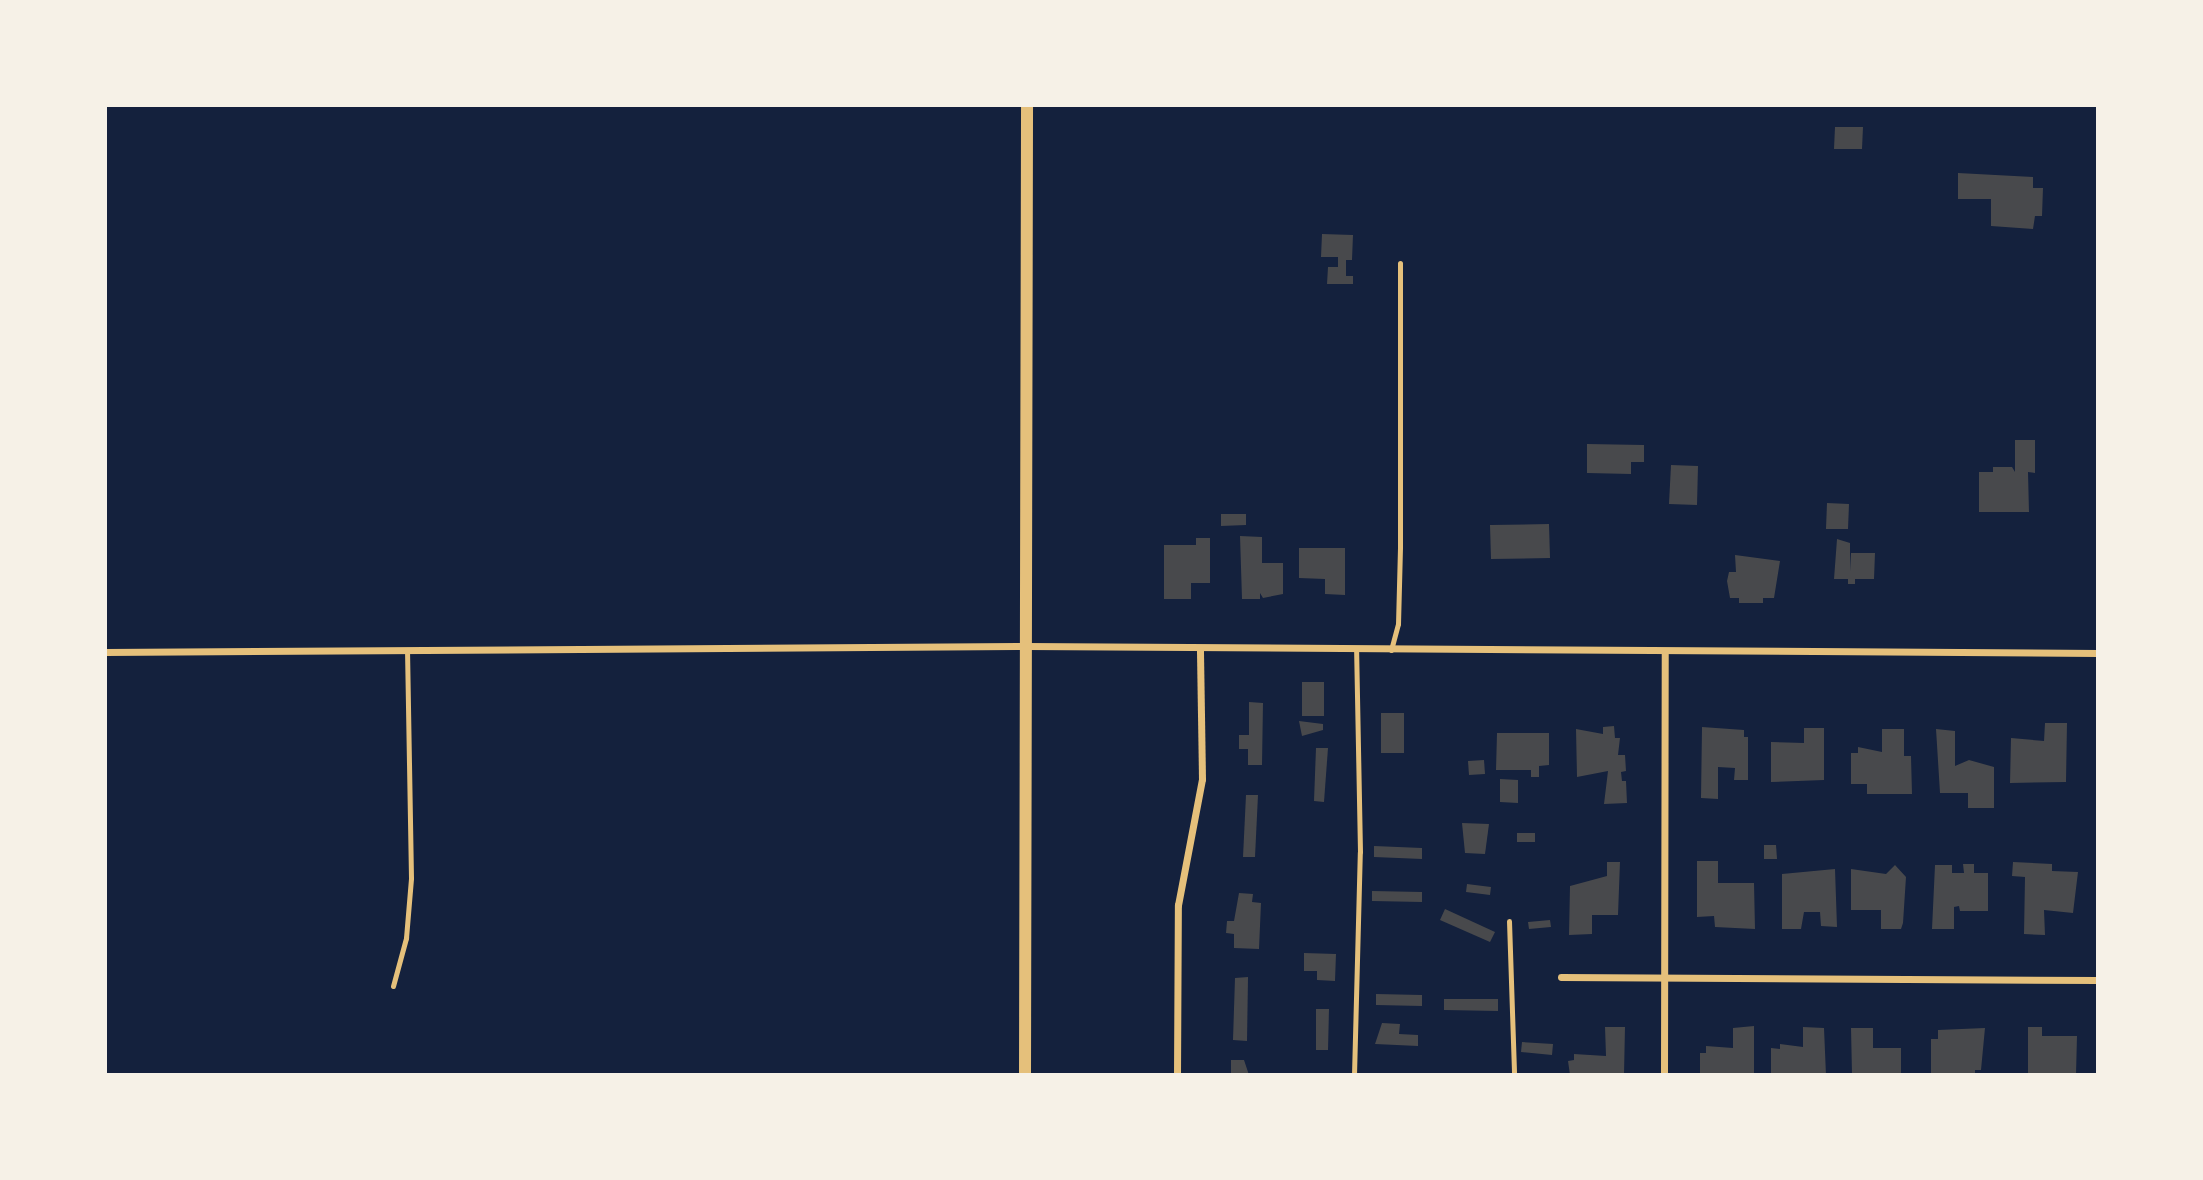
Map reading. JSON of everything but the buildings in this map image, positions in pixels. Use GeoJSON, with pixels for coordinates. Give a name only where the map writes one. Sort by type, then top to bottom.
{"type":"FeatureCollection","features":[{"type":"Feature","properties":{"kind":"street"},"geometry":{"type":"LineString","coordinates":[[1025,1075],[1027,105]]}},
{"type":"Feature","properties":{"kind":"street"},"geometry":{"type":"LineString","coordinates":[[105,652],[1026,646],[2098,653]]}},
{"type":"Feature","properties":{"kind":"street"},"geometry":{"type":"LineString","coordinates":[[1177,1075],[1178,905],[1202,779],[1200,648]]}},
{"type":"Feature","properties":{"kind":"street"},"geometry":{"type":"LineString","coordinates":[[1664,1075],[1667,976],[1665,652]]}},
{"type":"Feature","properties":{"kind":"street"},"geometry":{"type":"LineString","coordinates":[[1561,977],[2098,980]]}},
{"type":"Feature","properties":{"kind":"lane"},"geometry":{"type":"LineString","coordinates":[[1391,650],[1398,624],[1401,547],[1400,263]]}},
{"type":"Feature","properties":{"kind":"lane"},"geometry":{"type":"LineString","coordinates":[[1354,1075],[1360,852],[1356,650]]}},
{"type":"Feature","properties":{"kind":"lane"},"geometry":{"type":"LineString","coordinates":[[393,986],[406,938],[411,878],[407,651]]}},
{"type":"Feature","properties":{"kind":"lane"},"geometry":{"type":"LineString","coordinates":[[1509,921],[1514,1075]]}}]}
